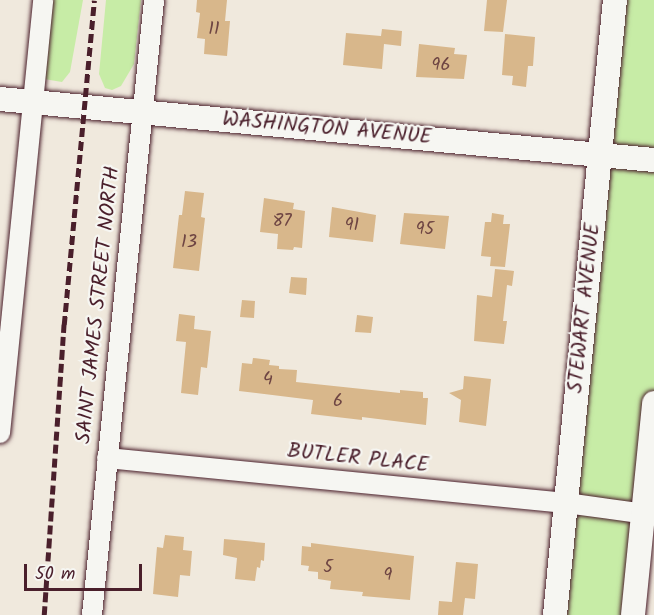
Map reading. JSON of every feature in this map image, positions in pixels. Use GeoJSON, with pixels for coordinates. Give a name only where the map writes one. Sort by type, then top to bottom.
{"type":"FeatureCollection","features":[{"type":"Feature","properties":{"kind":"main road","name":"STEWART AVENUE"},"geometry":{"type":"LineString","coordinates":[[555,615],[615,0]]}},
{"type":"Feature","properties":{"kind":"main road","name":"WASHINGTON AVENUE"},"geometry":{"type":"LineString","coordinates":[[0,99],[654,160]]}},
{"type":"Feature","properties":{"kind":"main road"},"geometry":{"type":"LineString","coordinates":[[633,615],[648,514],[654,403]]}},
{"type":"Feature","properties":{"kind":"street"},"geometry":{"type":"LineString","coordinates":[[0,433],[35,102],[43,0]]}},
{"type":"Feature","properties":{"kind":"street","name":"SAINT JAMES STREET NORTH"},"geometry":{"type":"LineString","coordinates":[[92,615],[154,0]]}},
{"type":"Feature","properties":{"kind":"street","name":"BUTLER PLACE"},"geometry":{"type":"LineString","coordinates":[[107,458],[648,514]]}},
{"type":"Feature","properties":{"kind":"green space"},"geometry":{"type":"Polygon","coordinates":[[[34,0],[83,0],[70,72],[62,82],[26,76],[34,0]]]}},
{"type":"Feature","properties":{"kind":"green space"},"geometry":{"type":"Polygon","coordinates":[[[106,0],[141,0],[134,64],[121,86],[112,90],[105,88],[99,74],[106,0]]]}},
{"type":"Feature","properties":{"kind":"green space"},"geometry":{"type":"Polygon","coordinates":[[[612,0],[654,0],[654,403],[633,615],[551,615],[612,0]]]}},
{"type":"Feature","properties":{"kind":"building"},"geometry":{"type":"Polygon","coordinates":[[[197,0],[227,0],[225,21],[230,21],[227,56],[204,54],[205,39],[197,38],[200,13],[196,12],[197,0]]]}},
{"type":"Feature","properties":{"kind":"building"},"geometry":{"type":"Polygon","coordinates":[[[487,0],[507,0],[503,32],[484,31],[487,0]]]}},
{"type":"Feature","properties":{"kind":"building"},"geometry":{"type":"Polygon","coordinates":[[[382,29],[402,31],[401,46],[384,44],[382,69],[343,65],[346,33],[381,36],[382,29]]]}},
{"type":"Feature","properties":{"kind":"building"},"geometry":{"type":"Polygon","coordinates":[[[505,34],[535,37],[533,66],[528,66],[526,87],[512,85],[513,76],[502,75],[505,34]]]}},
{"type":"Feature","properties":{"kind":"building"},"geometry":{"type":"Polygon","coordinates":[[[419,44],[455,48],[454,54],[467,55],[464,79],[416,77],[419,44]]]}},
{"type":"Feature","properties":{"kind":"building"},"geometry":{"type":"Polygon","coordinates":[[[185,191],[204,193],[201,217],[205,218],[199,271],[173,268],[179,215],[182,215],[185,191]]]}},
{"type":"Feature","properties":{"kind":"building"},"geometry":{"type":"Polygon","coordinates":[[[264,198],[294,203],[293,209],[305,211],[302,248],[277,249],[278,234],[260,232],[264,198]]]}},
{"type":"Feature","properties":{"kind":"building"},"geometry":{"type":"Polygon","coordinates":[[[332,207],[376,215],[373,242],[329,237],[332,207]]]}},
{"type":"Feature","properties":{"kind":"building"},"geometry":{"type":"Polygon","coordinates":[[[404,213],[449,216],[445,249],[400,244],[404,213]]]}},
{"type":"Feature","properties":{"kind":"building"},"geometry":{"type":"Polygon","coordinates":[[[492,213],[504,215],[503,224],[510,224],[505,267],[490,266],[491,257],[481,256],[485,222],[491,222],[492,213]]]}},
{"type":"Feature","properties":{"kind":"building"},"geometry":{"type":"Polygon","coordinates":[[[495,269],[514,271],[512,286],[507,285],[503,321],[507,321],[504,344],[474,341],[477,295],[492,297],[495,269]]]}},
{"type":"Feature","properties":{"kind":"building"},"geometry":{"type":"Polygon","coordinates":[[[291,277],[307,278],[306,295],[289,293],[291,277]]]}},
{"type":"Feature","properties":{"kind":"building"},"geometry":{"type":"Polygon","coordinates":[[[242,300],[255,301],[254,318],[240,317],[242,300]]]}},
{"type":"Feature","properties":{"kind":"building"},"geometry":{"type":"Polygon","coordinates":[[[179,314],[195,316],[194,329],[211,331],[207,368],[201,367],[198,395],[181,393],[186,342],[176,341],[179,314]]]}},
{"type":"Feature","properties":{"kind":"building"},"geometry":{"type":"Polygon","coordinates":[[[357,315],[373,317],[371,333],[355,332],[357,315]]]}},
{"type":"Feature","properties":{"kind":"building"},"geometry":{"type":"Polygon","coordinates":[[[253,358],[270,360],[269,365],[279,366],[279,369],[297,370],[296,382],[400,393],[400,390],[423,392],[423,398],[428,398],[426,425],[362,417],[362,420],[311,414],[313,400],[239,391],[242,363],[252,364],[253,358]]]}},
{"type":"Feature","properties":{"kind":"building"},"geometry":{"type":"Polygon","coordinates":[[[464,376],[491,379],[486,426],[459,422],[461,400],[449,393],[463,389],[464,376]]]}},
{"type":"Feature","properties":{"kind":"building"},"geometry":{"type":"Polygon","coordinates":[[[165,535],[184,537],[183,550],[192,551],[190,576],[180,575],[178,597],[153,594],[157,547],[163,548],[165,535]]]}},
{"type":"Feature","properties":{"kind":"building"},"geometry":{"type":"Polygon","coordinates":[[[224,539],[265,543],[264,561],[261,560],[260,568],[257,567],[255,581],[235,579],[237,558],[223,555],[224,539]]]}},
{"type":"Feature","properties":{"kind":"building"},"geometry":{"type":"Polygon","coordinates":[[[311,543],[414,556],[410,600],[362,596],[363,592],[330,589],[331,581],[318,579],[318,572],[308,571],[309,566],[301,565],[302,546],[311,547],[311,543]]]}},
{"type":"Feature","properties":{"kind":"building"},"geometry":{"type":"Polygon","coordinates":[[[456,562],[478,564],[475,599],[465,598],[463,615],[438,615],[439,601],[452,602],[456,562]]]}},
{"type":"Feature","properties":{"kind":"railway"},"geometry":{"type":"LineString","coordinates":[[44,615],[64,325],[94,0]]}}]}
